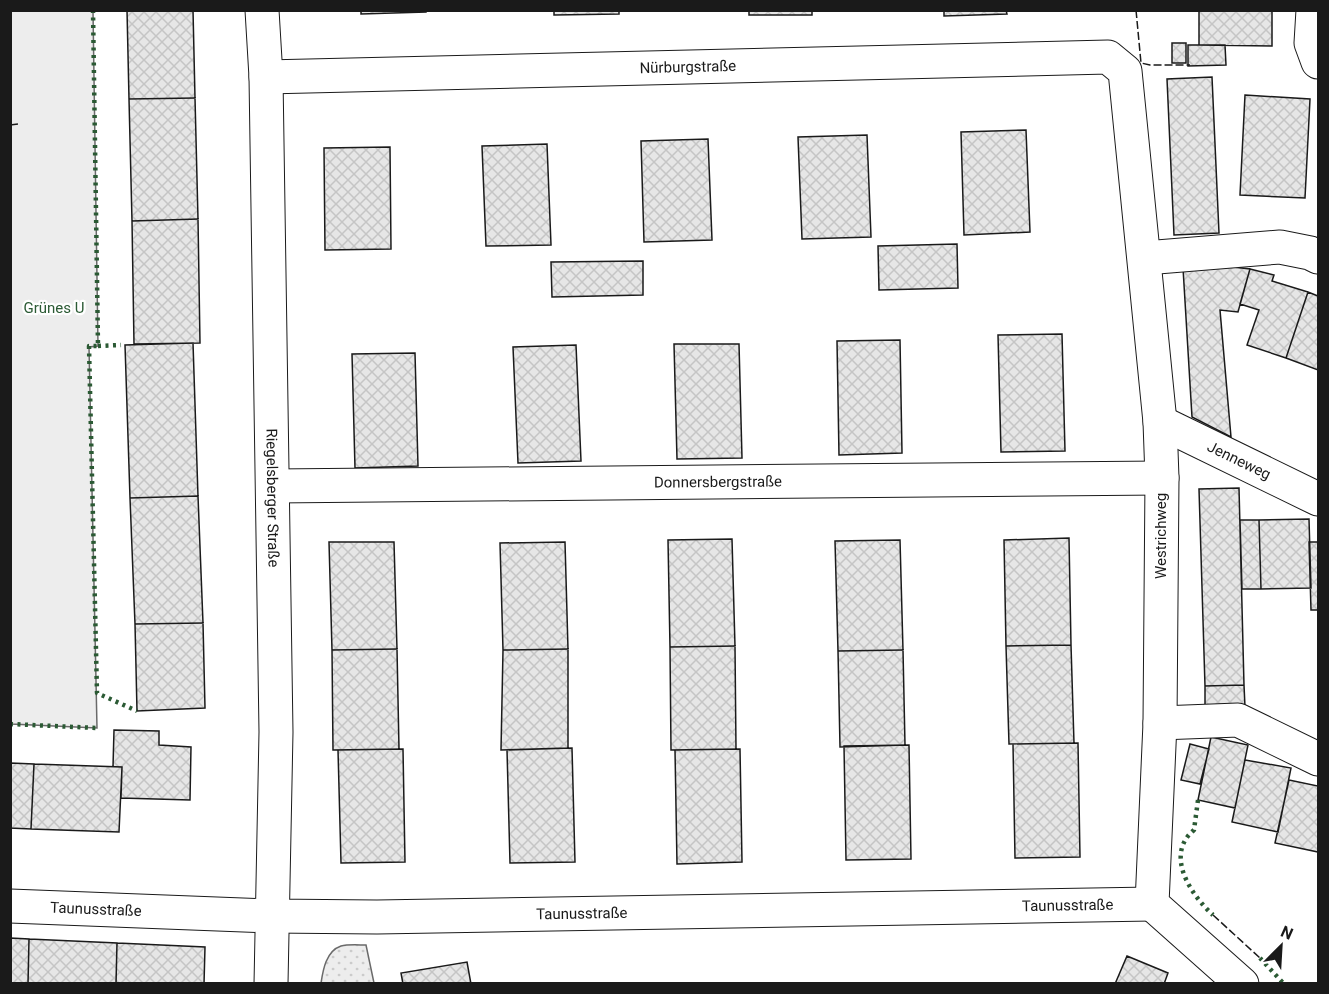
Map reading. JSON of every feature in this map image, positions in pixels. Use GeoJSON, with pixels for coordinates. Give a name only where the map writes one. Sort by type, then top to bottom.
{"type":"FeatureCollection","features":[{"type":"Feature","properties":{"kind":"street","name":"Riegelsberger Straße"},"geometry":{"type":"LineString","coordinates":[[261,10],[266,77],[274,486],[276,732],[271,984]]}},
{"type":"Feature","properties":{"kind":"street"},"geometry":{"type":"LineString","coordinates":[[1313,10],[1311,44],[1318,62]]}},
{"type":"Feature","properties":{"kind":"street","name":"Nürburgstraße"},"geometry":{"type":"LineString","coordinates":[[266,77],[1108,57]]}},
{"type":"Feature","properties":{"kind":"street","name":"Westrichweg"},"geometry":{"type":"LineString","coordinates":[[1108,57],[1125,71],[1160,422],[1162,478],[1160,723],[1152,904]]}},
{"type":"Feature","properties":{"kind":"street"},"geometry":{"type":"LineString","coordinates":[[1144,258],[1280,247],[1310,253],[1318,257]]}},
{"type":"Feature","properties":{"kind":"street","name":"Jenneweg"},"geometry":{"type":"LineString","coordinates":[[1160,422],[1318,499]]}},
{"type":"Feature","properties":{"kind":"street","name":"Donnersbergstraße"},"geometry":{"type":"LineString","coordinates":[[274,486],[1162,478]]}},
{"type":"Feature","properties":{"kind":"street"},"geometry":{"type":"LineString","coordinates":[[1160,723],[1238,720],[1318,759]]}},
{"type":"Feature","properties":{"kind":"street"},"geometry":{"type":"LineString","coordinates":[[1152,904],[1242,984]]}},
{"type":"Feature","properties":{"kind":"street","name":"Taunusstraße"},"geometry":{"type":"LineString","coordinates":[[10,906],[271,916],[497,916],[1152,904]]}},
{"type":"Feature","properties":{"kind":"green space","name":"Grünes U"},"geometry":{"type":"Polygon","coordinates":[[[11,10],[93,11],[98,346],[89,347],[97,728],[11,724],[11,10]]]}},
{"type":"Feature","properties":{"kind":"green space"},"geometry":{"type":"Polygon","coordinates":[[[347,945],[366,945],[374,983],[321,983],[326,962],[336,948],[347,945]]]}},
{"type":"Feature","properties":{"kind":"building"},"geometry":{"type":"Polygon","coordinates":[[[127,10],[193,10],[195,98],[129,99],[127,10]]]}},
{"type":"Feature","properties":{"kind":"building"},"geometry":{"type":"Polygon","coordinates":[[[361,10],[426,10],[426,12],[361,14],[361,10]]]}},
{"type":"Feature","properties":{"kind":"building"},"geometry":{"type":"Polygon","coordinates":[[[554,10],[619,10],[619,14],[554,15],[554,10]]]}},
{"type":"Feature","properties":{"kind":"building"},"geometry":{"type":"Polygon","coordinates":[[[749,10],[812,10],[812,15],[749,15],[749,10]]]}},
{"type":"Feature","properties":{"kind":"building"},"geometry":{"type":"Polygon","coordinates":[[[944,10],[1006,10],[1007,14],[944,16],[944,10]]]}},
{"type":"Feature","properties":{"kind":"building"},"geometry":{"type":"Polygon","coordinates":[[[1199,10],[1272,10],[1272,46],[1199,45],[1199,10]]]}},
{"type":"Feature","properties":{"kind":"building"},"geometry":{"type":"Polygon","coordinates":[[[1172,43],[1186,43],[1186,63],[1172,63],[1172,43]]]}},
{"type":"Feature","properties":{"kind":"building"},"geometry":{"type":"Polygon","coordinates":[[[1188,45],[1225,45],[1226,65],[1188,66],[1188,45]]]}},
{"type":"Feature","properties":{"kind":"building"},"geometry":{"type":"Polygon","coordinates":[[[1212,77],[1219,233],[1174,235],[1167,79],[1212,77]]]}},
{"type":"Feature","properties":{"kind":"building"},"geometry":{"type":"Polygon","coordinates":[[[1245,95],[1310,99],[1305,198],[1240,195],[1245,95]]]}},
{"type":"Feature","properties":{"kind":"building"},"geometry":{"type":"Polygon","coordinates":[[[195,98],[198,219],[132,221],[129,99],[195,98]]]}},
{"type":"Feature","properties":{"kind":"building"},"geometry":{"type":"Polygon","coordinates":[[[1026,130],[1030,232],[964,235],[961,132],[1026,130]]]}},
{"type":"Feature","properties":{"kind":"building"},"geometry":{"type":"Polygon","coordinates":[[[867,135],[871,237],[802,239],[798,137],[867,135]]]}},
{"type":"Feature","properties":{"kind":"building"},"geometry":{"type":"Polygon","coordinates":[[[708,139],[712,240],[644,242],[641,141],[708,139]]]}},
{"type":"Feature","properties":{"kind":"building"},"geometry":{"type":"Polygon","coordinates":[[[547,144],[551,245],[486,246],[482,146],[547,144]]]}},
{"type":"Feature","properties":{"kind":"building"},"geometry":{"type":"Polygon","coordinates":[[[390,147],[391,249],[325,250],[324,148],[390,147]]]}},
{"type":"Feature","properties":{"kind":"building"},"geometry":{"type":"Polygon","coordinates":[[[198,219],[200,343],[134,344],[132,221],[198,219]]]}},
{"type":"Feature","properties":{"kind":"building"},"geometry":{"type":"Polygon","coordinates":[[[957,244],[958,288],[879,290],[878,246],[957,244]]]}},
{"type":"Feature","properties":{"kind":"building"},"geometry":{"type":"Polygon","coordinates":[[[643,261],[643,295],[552,297],[551,262],[643,261]]]}},
{"type":"Feature","properties":{"kind":"building"},"geometry":{"type":"Polygon","coordinates":[[[1183,268],[1250,269],[1238,312],[1220,310],[1231,437],[1192,417],[1183,268]]]}},
{"type":"Feature","properties":{"kind":"building"},"geometry":{"type":"Polygon","coordinates":[[[1250,269],[1274,275],[1272,281],[1308,292],[1286,358],[1247,345],[1259,310],[1240,304],[1250,269]]]}},
{"type":"Feature","properties":{"kind":"building"},"geometry":{"type":"Polygon","coordinates":[[[1308,292],[1318,296],[1318,370],[1286,358],[1308,292]]]}},
{"type":"Feature","properties":{"kind":"building"},"geometry":{"type":"Polygon","coordinates":[[[1062,334],[1065,451],[1001,452],[998,335],[1062,334]]]}},
{"type":"Feature","properties":{"kind":"building"},"geometry":{"type":"Polygon","coordinates":[[[900,340],[902,453],[839,455],[837,341],[900,340]]]}},
{"type":"Feature","properties":{"kind":"building"},"geometry":{"type":"Polygon","coordinates":[[[193,343],[198,496],[130,498],[125,345],[193,343]]]}},
{"type":"Feature","properties":{"kind":"building"},"geometry":{"type":"Polygon","coordinates":[[[674,344],[739,344],[742,458],[677,459],[674,344]]]}},
{"type":"Feature","properties":{"kind":"building"},"geometry":{"type":"Polygon","coordinates":[[[576,345],[581,461],[518,463],[513,347],[576,345]]]}},
{"type":"Feature","properties":{"kind":"building"},"geometry":{"type":"Polygon","coordinates":[[[415,353],[418,466],[355,468],[352,354],[415,353]]]}},
{"type":"Feature","properties":{"kind":"building"},"geometry":{"type":"Polygon","coordinates":[[[1239,488],[1244,685],[1205,686],[1199,489],[1239,488]]]}},
{"type":"Feature","properties":{"kind":"building"},"geometry":{"type":"Polygon","coordinates":[[[198,496],[203,623],[135,624],[130,498],[198,496]]]}},
{"type":"Feature","properties":{"kind":"building"},"geometry":{"type":"Polygon","coordinates":[[[1309,519],[1311,588],[1261,589],[1259,520],[1309,519]]]}},
{"type":"Feature","properties":{"kind":"building"},"geometry":{"type":"Polygon","coordinates":[[[1240,520],[1259,520],[1261,589],[1242,589],[1240,520]]]}},
{"type":"Feature","properties":{"kind":"building"},"geometry":{"type":"Polygon","coordinates":[[[1069,538],[1071,645],[1006,646],[1004,540],[1069,538]]]}},
{"type":"Feature","properties":{"kind":"building"},"geometry":{"type":"Polygon","coordinates":[[[732,539],[735,646],[670,647],[668,540],[732,539]]]}},
{"type":"Feature","properties":{"kind":"building"},"geometry":{"type":"Polygon","coordinates":[[[900,540],[903,650],[838,651],[835,541],[900,540]]]}},
{"type":"Feature","properties":{"kind":"building"},"geometry":{"type":"Polygon","coordinates":[[[329,542],[394,542],[397,649],[332,650],[329,542]]]}},
{"type":"Feature","properties":{"kind":"building"},"geometry":{"type":"Polygon","coordinates":[[[565,542],[568,649],[503,650],[500,543],[565,542]]]}},
{"type":"Feature","properties":{"kind":"building"},"geometry":{"type":"Polygon","coordinates":[[[1309,542],[1318,542],[1318,610],[1311,610],[1309,542]]]}},
{"type":"Feature","properties":{"kind":"building"},"geometry":{"type":"Polygon","coordinates":[[[203,623],[205,708],[137,711],[135,624],[203,623]]]}},
{"type":"Feature","properties":{"kind":"building"},"geometry":{"type":"Polygon","coordinates":[[[1071,645],[1074,743],[1009,744],[1006,646],[1071,645]]]}},
{"type":"Feature","properties":{"kind":"building"},"geometry":{"type":"Polygon","coordinates":[[[735,646],[736,749],[671,750],[670,647],[735,646]]]}},
{"type":"Feature","properties":{"kind":"building"},"geometry":{"type":"Polygon","coordinates":[[[397,649],[399,749],[333,750],[332,650],[397,649]]]}},
{"type":"Feature","properties":{"kind":"building"},"geometry":{"type":"Polygon","coordinates":[[[568,649],[568,748],[501,750],[503,650],[568,649]]]}},
{"type":"Feature","properties":{"kind":"building"},"geometry":{"type":"Polygon","coordinates":[[[903,650],[905,745],[840,747],[838,651],[903,650]]]}},
{"type":"Feature","properties":{"kind":"building"},"geometry":{"type":"Polygon","coordinates":[[[1244,685],[1245,707],[1205,707],[1205,686],[1244,685]]]}},
{"type":"Feature","properties":{"kind":"building"},"geometry":{"type":"Polygon","coordinates":[[[114,730],[159,731],[159,745],[191,747],[190,800],[121,798],[122,767],[113,767],[114,730]]]}},
{"type":"Feature","properties":{"kind":"building"},"geometry":{"type":"Polygon","coordinates":[[[1211,737],[1248,745],[1235,808],[1198,800],[1211,737]]]}},
{"type":"Feature","properties":{"kind":"building"},"geometry":{"type":"Polygon","coordinates":[[[1078,743],[1080,857],[1015,858],[1013,744],[1078,743]]]}},
{"type":"Feature","properties":{"kind":"building"},"geometry":{"type":"Polygon","coordinates":[[[1190,744],[1209,749],[1200,784],[1181,780],[1190,744]]]}},
{"type":"Feature","properties":{"kind":"building"},"geometry":{"type":"Polygon","coordinates":[[[909,745],[911,859],[846,860],[844,746],[909,745]]]}},
{"type":"Feature","properties":{"kind":"building"},"geometry":{"type":"Polygon","coordinates":[[[572,748],[575,862],[510,863],[507,750],[572,748]]]}},
{"type":"Feature","properties":{"kind":"building"},"geometry":{"type":"Polygon","coordinates":[[[403,749],[405,862],[341,863],[338,750],[403,749]]]}},
{"type":"Feature","properties":{"kind":"building"},"geometry":{"type":"Polygon","coordinates":[[[740,749],[742,862],[677,864],[675,750],[740,749]]]}},
{"type":"Feature","properties":{"kind":"building"},"geometry":{"type":"Polygon","coordinates":[[[1245,760],[1291,768],[1278,832],[1232,822],[1245,760]]]}},
{"type":"Feature","properties":{"kind":"building"},"geometry":{"type":"Polygon","coordinates":[[[10,763],[34,764],[31,829],[10,828],[10,763]]]}},
{"type":"Feature","properties":{"kind":"building"},"geometry":{"type":"Polygon","coordinates":[[[34,764],[122,767],[119,832],[31,829],[34,764]]]}},
{"type":"Feature","properties":{"kind":"building"},"geometry":{"type":"Polygon","coordinates":[[[1289,780],[1318,786],[1318,852],[1275,843],[1289,780]]]}},
{"type":"Feature","properties":{"kind":"building"},"geometry":{"type":"Polygon","coordinates":[[[10,938],[29,939],[28,984],[10,984],[10,938]]]}},
{"type":"Feature","properties":{"kind":"building"},"geometry":{"type":"Polygon","coordinates":[[[29,939],[117,943],[116,984],[28,984],[29,939]]]}},
{"type":"Feature","properties":{"kind":"building"},"geometry":{"type":"Polygon","coordinates":[[[117,943],[205,947],[204,984],[116,984],[117,943]]]}},
{"type":"Feature","properties":{"kind":"building"},"geometry":{"type":"Polygon","coordinates":[[[1127,956],[1168,973],[1164,984],[1115,984],[1127,956]]]}},
{"type":"Feature","properties":{"kind":"building"},"geometry":{"type":"Polygon","coordinates":[[[467,962],[471,984],[403,984],[401,973],[467,962]]]}},
{"type":"Feature","properties":{"kind":"hedge"},"geometry":{"type":"LineString","coordinates":[[93,10],[98,346],[89,346],[97,693],[137,711]]}},
{"type":"Feature","properties":{"kind":"hedge"},"geometry":{"type":"LineString","coordinates":[[98,346],[121,345]]}},
{"type":"Feature","properties":{"kind":"hedge"},"geometry":{"type":"LineString","coordinates":[[10,724],[97,728]]}},
{"type":"Feature","properties":{"kind":"hedge"},"geometry":{"type":"LineString","coordinates":[[1198,800],[1194,830],[1185,840],[1181,851],[1181,863],[1189,886],[1213,915]]}},
{"type":"Feature","properties":{"kind":"hedge"},"geometry":{"type":"LineString","coordinates":[[1260,958],[1284,984]]}},
{"type":"Feature","properties":{"kind":"fence"},"geometry":{"type":"LineString","coordinates":[[1136,10],[1141,63],[1190,65]]}},
{"type":"Feature","properties":{"kind":"fence"},"geometry":{"type":"LineString","coordinates":[[10,125],[19,124]]}},
{"type":"Feature","properties":{"kind":"fence"},"geometry":{"type":"LineString","coordinates":[[1213,915],[1260,958]]}}]}
